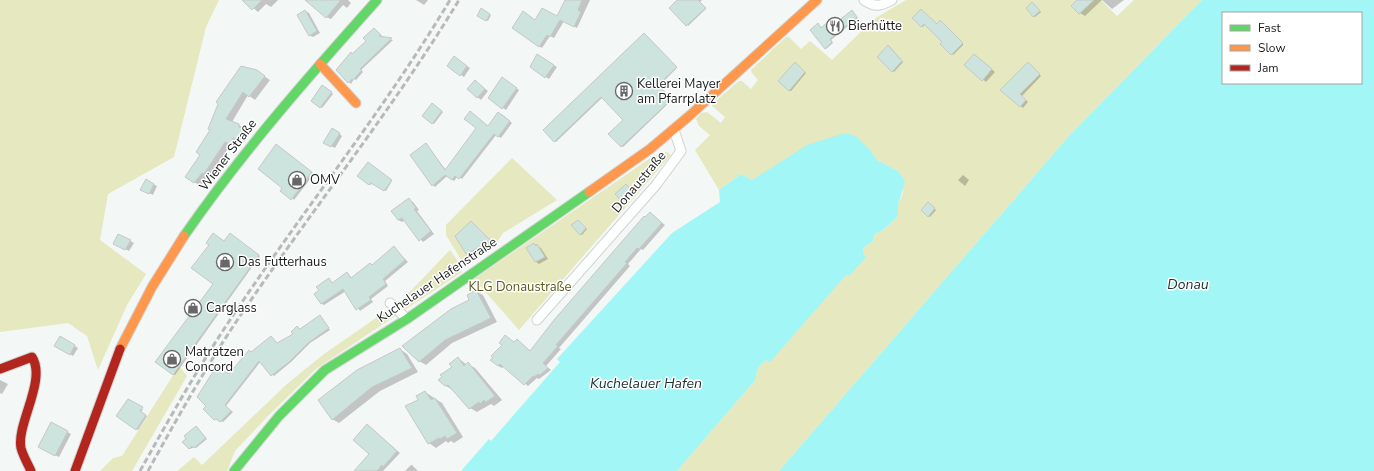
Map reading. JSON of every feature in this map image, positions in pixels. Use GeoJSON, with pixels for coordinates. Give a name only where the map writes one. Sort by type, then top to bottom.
{"type":"FeatureCollection","features":[{"type":"Feature","properties":{"kind":"street","name":"Wiener Straße"},"geometry":{"type":"LineString","coordinates":[[75,471],[123,344],[157,280],[190,227],[254,141],[377,0]]}},
{"type":"Feature","properties":{"kind":"street"},"geometry":{"type":"LineString","coordinates":[[674,130],[817,0]]}},
{"type":"Feature","properties":{"kind":"street"},"geometry":{"type":"LineString","coordinates":[[864,0],[874,6],[878,6],[892,0]]}},
{"type":"Feature","properties":{"kind":"street"},"geometry":{"type":"LineString","coordinates":[[320,64],[356,103]]}},
{"type":"Feature","properties":{"kind":"street","name":"Kuchelauer Hafenstraße"},"geometry":{"type":"LineString","coordinates":[[234,471],[279,416],[325,370],[407,319],[650,149],[674,130]]}},
{"type":"Feature","properties":{"kind":"street","name":"Donaustraße"},"geometry":{"type":"LineString","coordinates":[[537,320],[656,185],[681,151],[674,130]]}},
{"type":"Feature","properties":{"kind":"street"},"geometry":{"type":"LineString","coordinates":[[390,303],[407,319]]}},
{"type":"Feature","properties":{"kind":"street"},"geometry":{"type":"LineString","coordinates":[[0,369],[32,357],[36,363],[33,398],[23,429],[21,447],[31,471]]}},
{"type":"Feature","properties":{"kind":"green space"},"geometry":{"type":"Polygon","coordinates":[[[0,0],[219,0],[206,27],[174,157],[108,194],[100,240],[146,274],[127,305],[98,370],[87,336],[68,323],[0,332],[0,0]]]}},
{"type":"Feature","properties":{"kind":"green space"},"geometry":{"type":"Polygon","coordinates":[[[906,0],[1101,0],[1117,16],[1134,0],[1202,0],[1069,136],[779,471],[677,471],[756,379],[757,370],[761,364],[863,253],[864,247],[873,241],[875,234],[883,230],[898,216],[898,206],[903,192],[898,171],[877,160],[871,151],[761,175],[752,180],[741,174],[719,190],[695,150],[710,135],[699,126],[696,119],[701,113],[707,112],[721,123],[725,117],[712,106],[712,104],[739,81],[742,81],[751,89],[758,80],[751,70],[786,37],[789,37],[801,49],[810,41],[832,60],[874,19],[906,0]]]}},
{"type":"Feature","properties":{"kind":"green space","name":"KLG Donaustraße"},"geometry":{"type":"Polygon","coordinates":[[[667,152],[671,155],[519,330],[474,279],[652,157],[667,152]]]}},
{"type":"Feature","properties":{"kind":"green space"},"geometry":{"type":"Polygon","coordinates":[[[512,158],[557,200],[503,233],[497,242],[465,266],[446,235],[446,225],[512,158]]]}},
{"type":"Feature","properties":{"kind":"green space"},"geometry":{"type":"Polygon","coordinates":[[[450,250],[463,268],[461,269],[462,272],[317,368],[235,451],[227,471],[177,471],[194,457],[202,465],[287,384],[324,354],[402,300],[450,250]]]}},
{"type":"Feature","properties":{"kind":"green space"},"geometry":{"type":"Polygon","coordinates":[[[179,366],[187,376],[132,471],[100,471],[113,458],[122,456],[179,366]]]}},
{"type":"Feature","properties":{"kind":"water","name":"Donau"},"geometry":{"type":"Polygon","coordinates":[[[1202,0],[1374,0],[1374,471],[779,471],[1069,136],[1202,0]]]}},
{"type":"Feature","properties":{"kind":"water","name":"Kuchelauer Hafen"},"geometry":{"type":"Polygon","coordinates":[[[845,133],[856,136],[871,151],[877,160],[898,171],[905,181],[898,206],[898,216],[883,230],[875,234],[873,241],[864,247],[863,253],[866,257],[849,276],[846,275],[770,362],[766,360],[761,364],[757,370],[756,379],[677,471],[461,471],[489,439],[491,441],[560,362],[557,359],[672,233],[720,202],[719,190],[741,174],[752,180],[807,145],[845,133]]]}},
{"type":"Feature","properties":{"kind":"building"},"geometry":{"type":"Polygon","coordinates":[[[242,0],[262,0],[252,10],[242,0]]]}},
{"type":"Feature","properties":{"kind":"building"},"geometry":{"type":"Polygon","coordinates":[[[305,0],[341,0],[326,18],[305,0]]]}},
{"type":"Feature","properties":{"kind":"building"},"geometry":{"type":"Polygon","coordinates":[[[565,0],[582,0],[578,10],[581,12],[574,27],[560,20],[550,37],[547,35],[539,47],[512,28],[523,11],[535,20],[542,8],[557,16],[565,0]]]}},
{"type":"Feature","properties":{"kind":"building"},"geometry":{"type":"Polygon","coordinates":[[[677,0],[698,0],[706,8],[686,26],[669,8],[677,0]]]}},
{"type":"Feature","properties":{"kind":"building"},"geometry":{"type":"Polygon","coordinates":[[[1077,0],[1094,0],[1079,14],[1071,6],[1077,0]]]}},
{"type":"Feature","properties":{"kind":"building"},"geometry":{"type":"Polygon","coordinates":[[[1032,2],[1040,11],[1033,17],[1026,8],[1032,2]]]}},
{"type":"Feature","properties":{"kind":"building"},"geometry":{"type":"Polygon","coordinates":[[[481,8],[490,14],[486,21],[477,16],[481,8]]]}},
{"type":"Feature","properties":{"kind":"building"},"geometry":{"type":"Polygon","coordinates":[[[921,9],[937,24],[940,20],[963,43],[951,55],[940,44],[942,42],[924,24],[921,27],[912,18],[921,9]]]}},
{"type":"Feature","properties":{"kind":"building"},"geometry":{"type":"Polygon","coordinates":[[[305,10],[317,31],[309,36],[297,15],[305,10]]]}},
{"type":"Feature","properties":{"kind":"building"},"geometry":{"type":"Polygon","coordinates":[[[852,10],[857,17],[830,39],[832,42],[825,49],[810,30],[818,23],[821,28],[832,18],[836,23],[852,10]]]}},
{"type":"Feature","properties":{"kind":"building"},"geometry":{"type":"Polygon","coordinates":[[[374,28],[381,35],[379,36],[392,38],[360,69],[362,70],[353,80],[352,79],[348,83],[336,70],[351,52],[352,54],[366,41],[363,38],[374,28]]]}},
{"type":"Feature","properties":{"kind":"building","name":"Kellerei Mayer am Pfarrplatz"},"geometry":{"type":"Polygon","coordinates":[[[644,33],[677,67],[658,85],[672,99],[621,147],[608,134],[623,120],[601,97],[554,142],[543,130],[644,33]]]}},
{"type":"Feature","properties":{"kind":"building"},"geometry":{"type":"Polygon","coordinates":[[[888,45],[902,61],[892,72],[877,57],[888,45]]]}},
{"type":"Feature","properties":{"kind":"building"},"geometry":{"type":"Polygon","coordinates":[[[537,54],[554,65],[545,78],[530,67],[537,54]]]}},
{"type":"Feature","properties":{"kind":"building"},"geometry":{"type":"Polygon","coordinates":[[[974,54],[992,69],[982,81],[964,65],[974,54]]]}},
{"type":"Feature","properties":{"kind":"building"},"geometry":{"type":"Polygon","coordinates":[[[454,56],[467,66],[460,76],[447,66],[454,56]]]}},
{"type":"Feature","properties":{"kind":"building"},"geometry":{"type":"Polygon","coordinates":[[[795,62],[805,72],[789,91],[778,81],[795,62]]]}},
{"type":"Feature","properties":{"kind":"building"},"geometry":{"type":"Polygon","coordinates":[[[1028,62],[1040,74],[1020,94],[1026,100],[1020,107],[1000,90],[1028,62]]]}},
{"type":"Feature","properties":{"kind":"building"},"geometry":{"type":"Polygon","coordinates":[[[241,66],[257,70],[265,76],[249,97],[243,92],[226,119],[239,124],[239,127],[245,130],[238,140],[233,138],[230,144],[225,142],[204,174],[202,173],[194,183],[185,177],[200,155],[196,152],[210,130],[208,129],[218,104],[216,102],[241,66]]]}},
{"type":"Feature","properties":{"kind":"building"},"geometry":{"type":"Polygon","coordinates":[[[502,77],[517,88],[502,109],[488,98],[502,77]]]}},
{"type":"Feature","properties":{"kind":"building"},"geometry":{"type":"Polygon","coordinates":[[[475,80],[485,89],[477,98],[467,89],[475,80]]]}},
{"type":"Feature","properties":{"kind":"building"},"geometry":{"type":"Polygon","coordinates":[[[322,85],[332,92],[320,108],[311,101],[322,85]]]}},
{"type":"Feature","properties":{"kind":"building"},"geometry":{"type":"Polygon","coordinates":[[[432,103],[442,111],[432,124],[422,116],[432,103]]]}},
{"type":"Feature","properties":{"kind":"building"},"geometry":{"type":"Polygon","coordinates":[[[470,111],[488,126],[498,112],[510,121],[498,137],[494,134],[459,179],[455,176],[452,180],[445,175],[432,186],[410,155],[426,143],[445,170],[476,128],[464,119],[470,111]]]}},
{"type":"Feature","properties":{"kind":"building"},"geometry":{"type":"Polygon","coordinates":[[[332,128],[340,133],[331,147],[323,143],[332,128]]]}},
{"type":"Feature","properties":{"kind":"building","name":"OMV"},"geometry":{"type":"Polygon","coordinates":[[[276,144],[312,172],[291,200],[280,191],[282,188],[258,169],[276,144]]]}},
{"type":"Feature","properties":{"kind":"building"},"geometry":{"type":"Polygon","coordinates":[[[368,162],[392,180],[384,191],[371,183],[369,185],[357,176],[368,162]]]}},
{"type":"Feature","properties":{"kind":"building"},"geometry":{"type":"Polygon","coordinates":[[[146,179],[154,184],[149,194],[140,190],[146,179]]]}},
{"type":"Feature","properties":{"kind":"building"},"geometry":{"type":"Polygon","coordinates":[[[626,184],[634,193],[623,203],[615,194],[626,184]]]}},
{"type":"Feature","properties":{"kind":"building"},"geometry":{"type":"Polygon","coordinates":[[[409,198],[416,208],[414,209],[431,231],[419,241],[402,218],[398,220],[391,211],[409,198]]]}},
{"type":"Feature","properties":{"kind":"building"},"geometry":{"type":"Polygon","coordinates":[[[928,202],[935,208],[928,217],[921,210],[928,202]]]}},
{"type":"Feature","properties":{"kind":"building"},"geometry":{"type":"Polygon","coordinates":[[[650,212],[662,223],[639,249],[637,248],[625,262],[627,263],[556,345],[558,346],[543,363],[548,368],[540,375],[538,374],[534,377],[533,376],[524,385],[500,364],[498,366],[490,360],[493,358],[491,356],[502,345],[499,343],[505,335],[514,342],[517,339],[530,351],[554,320],[644,216],[645,217],[650,212]]]}},
{"type":"Feature","properties":{"kind":"building"},"geometry":{"type":"Polygon","coordinates":[[[578,220],[586,228],[580,235],[571,225],[578,220]]]}},
{"type":"Feature","properties":{"kind":"building"},"geometry":{"type":"Polygon","coordinates":[[[471,221],[491,241],[466,254],[455,236],[471,221]]]}},
{"type":"Feature","properties":{"kind":"building"},"geometry":{"type":"Polygon","coordinates":[[[213,233],[224,241],[230,233],[259,255],[173,375],[155,362],[213,284],[191,268],[209,245],[206,243],[213,233]]]}},
{"type":"Feature","properties":{"kind":"building"},"geometry":{"type":"Polygon","coordinates":[[[118,234],[131,240],[125,250],[113,244],[118,234]]]}},
{"type":"Feature","properties":{"kind":"building"},"geometry":{"type":"Polygon","coordinates":[[[534,243],[536,246],[537,244],[545,257],[535,262],[526,248],[534,243]]]}},
{"type":"Feature","properties":{"kind":"building"},"geometry":{"type":"Polygon","coordinates":[[[394,246],[405,260],[383,279],[386,284],[369,297],[371,300],[356,310],[343,289],[321,304],[314,294],[319,290],[316,287],[329,278],[332,283],[347,272],[351,278],[370,263],[372,265],[394,246]]]}},
{"type":"Feature","properties":{"kind":"building"},"geometry":{"type":"Polygon","coordinates":[[[476,290],[491,318],[445,340],[419,362],[402,346],[451,309],[469,300],[467,295],[476,290]]]}},
{"type":"Feature","properties":{"kind":"building"},"geometry":{"type":"Polygon","coordinates":[[[320,315],[329,328],[308,343],[289,362],[271,376],[259,361],[225,405],[231,411],[220,422],[216,419],[214,420],[203,409],[206,406],[197,397],[216,367],[229,374],[249,350],[251,352],[271,336],[277,343],[293,334],[291,332],[297,326],[300,329],[320,315]]]}},
{"type":"Feature","properties":{"kind":"building"},"geometry":{"type":"Polygon","coordinates":[[[60,336],[75,345],[70,355],[54,346],[60,336]]]}},
{"type":"Feature","properties":{"kind":"building"},"geometry":{"type":"Polygon","coordinates":[[[400,348],[412,368],[372,387],[332,420],[318,400],[357,370],[400,348]]]}},
{"type":"Feature","properties":{"kind":"building"},"geometry":{"type":"Polygon","coordinates":[[[458,357],[464,366],[468,362],[495,396],[486,402],[484,400],[480,404],[479,402],[469,409],[448,385],[445,386],[438,380],[442,377],[440,375],[452,367],[449,364],[458,357]]]}},
{"type":"Feature","properties":{"kind":"building"},"geometry":{"type":"Polygon","coordinates":[[[425,391],[431,400],[435,398],[457,433],[447,439],[445,436],[428,444],[405,406],[418,400],[416,396],[425,391]]]}},
{"type":"Feature","properties":{"kind":"building"},"geometry":{"type":"Polygon","coordinates":[[[128,399],[143,407],[140,411],[146,415],[136,430],[116,416],[128,399]]]}},
{"type":"Feature","properties":{"kind":"building"},"geometry":{"type":"Polygon","coordinates":[[[51,422],[68,431],[55,456],[38,447],[51,422]]]}},
{"type":"Feature","properties":{"kind":"building"},"geometry":{"type":"Polygon","coordinates":[[[367,424],[397,451],[383,467],[382,465],[377,471],[354,471],[369,454],[353,440],[367,424]]]}},
{"type":"Feature","properties":{"kind":"building"},"geometry":{"type":"Polygon","coordinates":[[[196,426],[206,438],[194,448],[192,446],[189,449],[182,442],[186,439],[184,436],[196,426]]]}},
{"type":"Feature","properties":{"kind":"railway"},"geometry":{"type":"LineString","coordinates":[[140,471],[216,341],[255,282],[369,123],[424,42],[450,0]]}},
{"type":"Feature","properties":{"kind":"railway"},"geometry":{"type":"LineString","coordinates":[[148,471],[189,398],[232,328],[405,84],[459,0]]}},
{"type":"Feature","properties":{"kind":"traffic: fast"},"geometry":{"type":"LineString","coordinates":[[184,236],[229,174],[253,144],[301,86],[377,0]]}},
{"type":"Feature","properties":{"kind":"traffic: fast"},"geometry":{"type":"LineString","coordinates":[[234,471],[279,416],[325,370],[407,319],[589,192]]}},
{"type":"Feature","properties":{"kind":"traffic: slow"},"geometry":{"type":"LineString","coordinates":[[589,192],[650,149],[688,117],[817,0]]}},
{"type":"Feature","properties":{"kind":"traffic: slow"},"geometry":{"type":"LineString","coordinates":[[320,64],[356,103]]}},
{"type":"Feature","properties":{"kind":"traffic: slow"},"geometry":{"type":"LineString","coordinates":[[120,349],[152,287],[184,236]]}},
{"type":"Feature","properties":{"kind":"traffic: jam"},"geometry":{"type":"LineString","coordinates":[[75,471],[120,349]]}},
{"type":"Feature","properties":{"kind":"traffic: jam"},"geometry":{"type":"LineString","coordinates":[[0,369],[32,357],[36,367],[34,390],[21,438],[21,448],[31,471]]}},
{"type":"Feature","properties":{"kind":"place","name":"Bierhütte"},"geometry":{"type":"Point","coordinates":[835,26]}},
{"type":"Feature","properties":{"kind":"place","name":"Kellerei Mayer am Pfarrplatz"},"geometry":{"type":"Point","coordinates":[624,91]}},
{"type":"Feature","properties":{"kind":"place","name":"OMV"},"geometry":{"type":"Point","coordinates":[297,180]}},
{"type":"Feature","properties":{"kind":"place","name":"Das Futterhaus"},"geometry":{"type":"Point","coordinates":[225,262]}},
{"type":"Feature","properties":{"kind":"place","name":"Carglass"},"geometry":{"type":"Point","coordinates":[193,308]}},
{"type":"Feature","properties":{"kind":"place","name":"Matratzen Concord"},"geometry":{"type":"Point","coordinates":[172,359]}}]}
